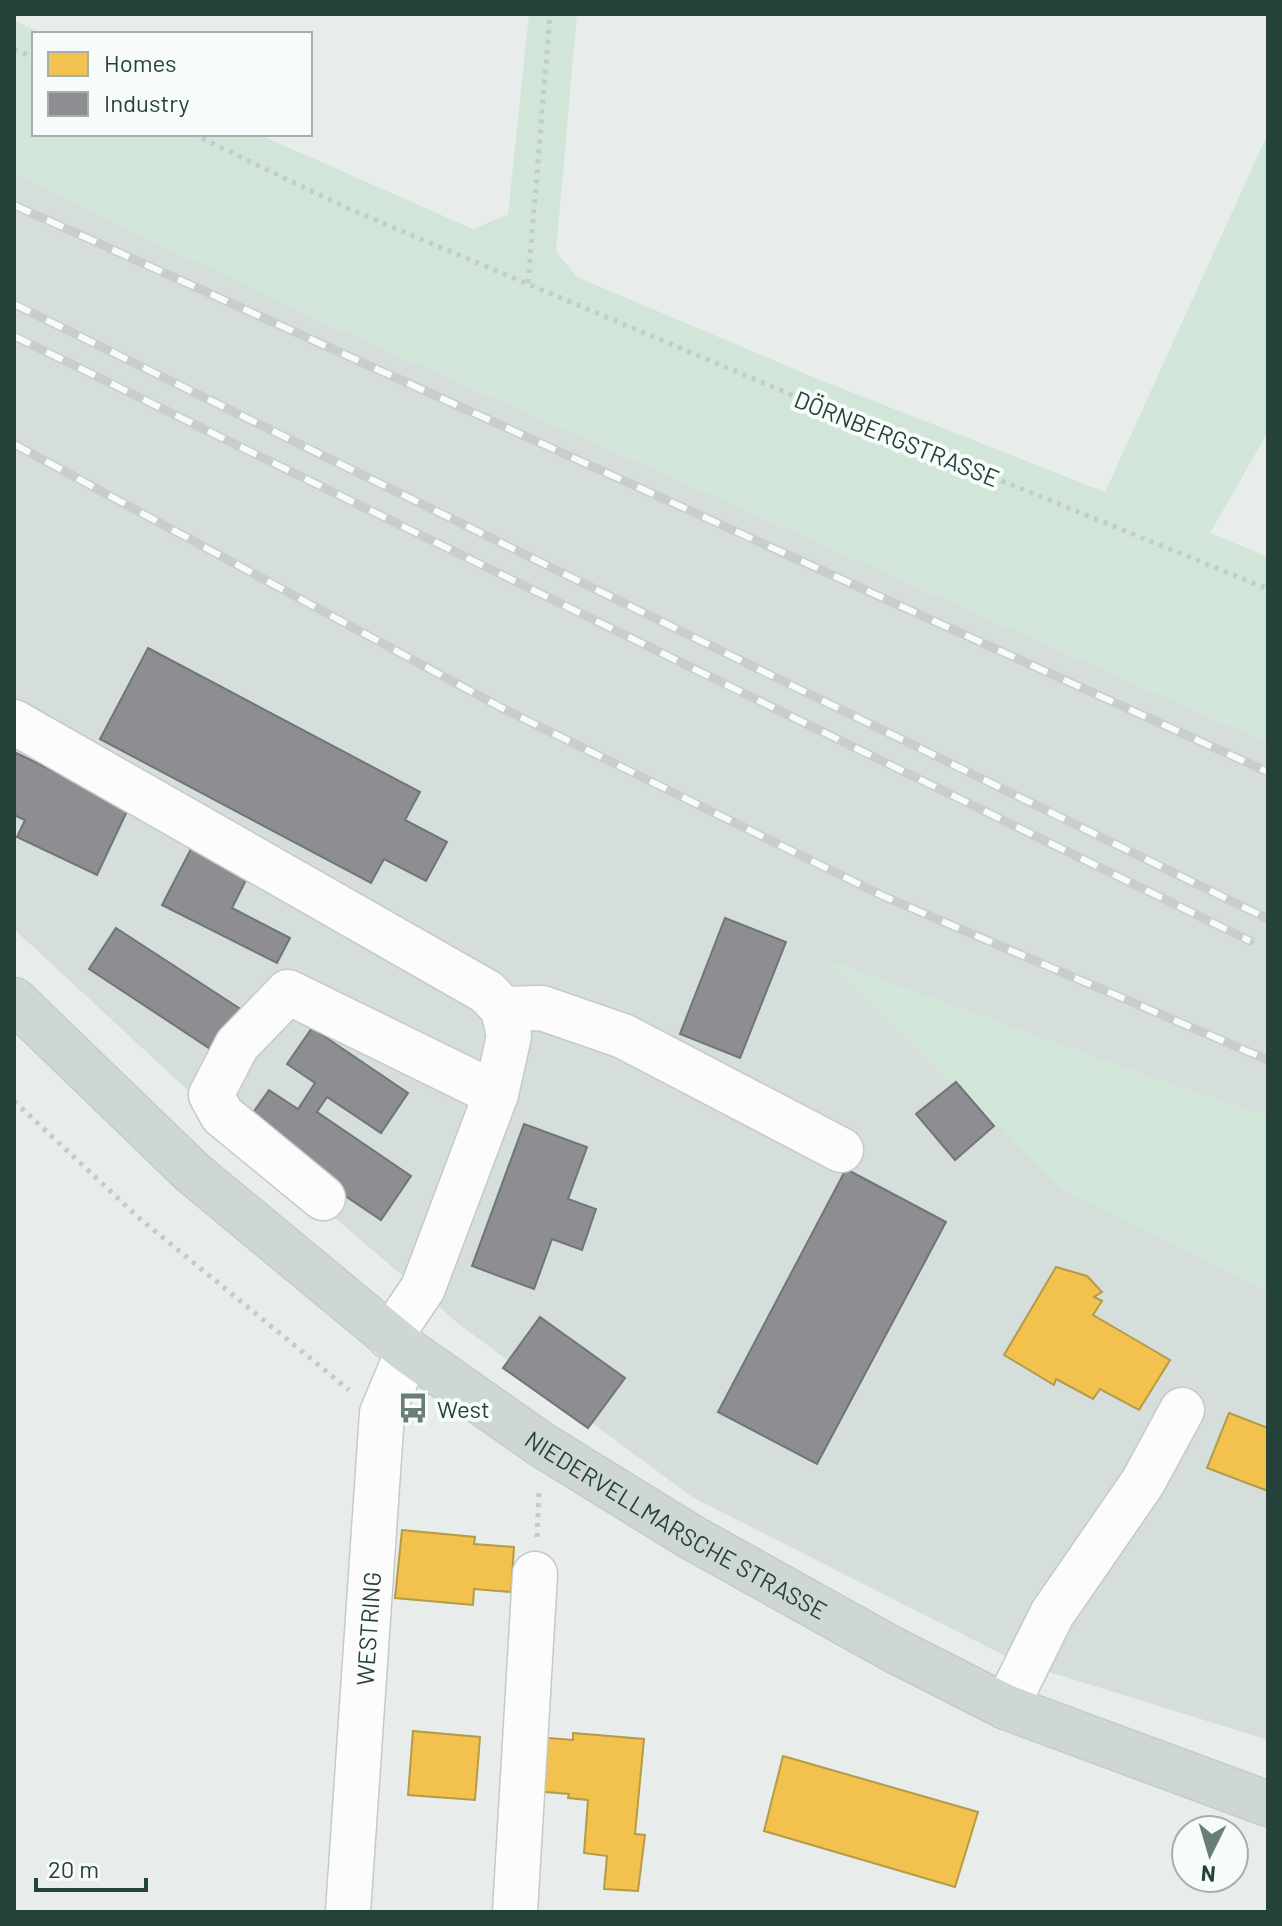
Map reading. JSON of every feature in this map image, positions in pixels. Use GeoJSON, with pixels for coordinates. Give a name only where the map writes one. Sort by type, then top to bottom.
{"type":"FeatureCollection","features":[{"type":"Feature","properties":{"kind":"main road","name":"NIEDERVELLMARSCHE STRASSE"},"geometry":{"type":"LineString","coordinates":[[14,1000],[193,1173],[399,1344],[542,1445],[704,1545],[892,1649],[1006,1707],[1268,1804]]}},
{"type":"Feature","properties":{"kind":"street"},"geometry":{"type":"LineString","coordinates":[[14,722],[487,992],[503,1009],[542,1008],[623,1036],[841,1150]]}},
{"type":"Feature","properties":{"kind":"street"},"geometry":{"type":"LineString","coordinates":[[323,1198],[222,1115],[211,1095],[237,1045],[288,992],[496,1094]]}},
{"type":"Feature","properties":{"kind":"street","name":"WESTRING"},"geometry":{"type":"LineString","coordinates":[[348,1912],[382,1413],[399,1344],[496,1094],[509,1036],[503,1009]]}},
{"type":"Feature","properties":{"kind":"street"},"geometry":{"type":"LineString","coordinates":[[1006,1707],[1052,1614],[1143,1482],[1182,1410]]}},
{"type":"Feature","properties":{"kind":"street"},"geometry":{"type":"LineString","coordinates":[[515,1912],[535,1574]]}},
{"type":"Feature","properties":{"kind":"path"},"geometry":{"type":"LineString","coordinates":[[528,283],[550,14]]}},
{"type":"Feature","properties":{"kind":"path","name":"DÖRNBERGSTRASSE"},"geometry":{"type":"LineString","coordinates":[[197,136],[347,208],[830,411],[1268,589]]}},
{"type":"Feature","properties":{"kind":"path"},"geometry":{"type":"LineString","coordinates":[[14,1101],[139,1218],[334,1379],[382,1413]]}},
{"type":"Feature","properties":{"kind":"path"},"geometry":{"type":"LineString","coordinates":[[535,1574],[542,1445]]}},
{"type":"Feature","properties":{"kind":"shaded area"},"geometry":{"type":"Polygon","coordinates":[[[14,173],[295,309],[1268,743],[1268,1117],[827,960],[1064,1191],[1268,1290],[1268,1740],[1017,1662],[692,1497],[460,1325],[211,1112],[14,929],[14,173]]]}},
{"type":"Feature","properties":{"kind":"green space"},"geometry":{"type":"Polygon","coordinates":[[[529,14],[577,14],[556,252],[577,277],[813,377],[1105,492],[1268,133],[1268,432],[1210,533],[1268,557],[1268,743],[295,309],[14,173],[14,20],[39,32],[32,32],[32,136],[263,136],[473,229],[508,214],[529,14]]]}},
{"type":"Feature","properties":{"kind":"green space"},"geometry":{"type":"Polygon","coordinates":[[[825,959],[1129,1070],[1268,1117],[1268,1290],[1064,1191],[825,959]]]}},
{"type":"Feature","properties":{"kind":"building: Homes"},"geometry":{"type":"Polygon","coordinates":[[[1056,1267],[1087,1276],[1102,1292],[1094,1297],[1102,1301],[1093,1315],[1170,1360],[1139,1410],[1100,1389],[1093,1399],[1056,1379],[1054,1385],[1004,1355],[1056,1267]]]}},
{"type":"Feature","properties":{"kind":"building: Homes"},"geometry":{"type":"Polygon","coordinates":[[[1229,1413],[1268,1428],[1268,1491],[1207,1468],[1229,1413]]]}},
{"type":"Feature","properties":{"kind":"building: Homes"},"geometry":{"type":"Polygon","coordinates":[[[402,1530],[475,1537],[474,1544],[514,1547],[511,1592],[474,1589],[473,1605],[395,1598],[402,1530]]]}},
{"type":"Feature","properties":{"kind":"building: Homes"},"geometry":{"type":"Polygon","coordinates":[[[413,1731],[480,1737],[475,1800],[408,1795],[413,1731]]]}},
{"type":"Feature","properties":{"kind":"building: Homes"},"geometry":{"type":"Polygon","coordinates":[[[573,1733],[644,1739],[635,1834],[645,1835],[638,1891],[604,1889],[607,1856],[584,1853],[588,1800],[568,1798],[569,1794],[534,1791],[537,1737],[573,1740],[573,1733]]]}},
{"type":"Feature","properties":{"kind":"building: Homes"},"geometry":{"type":"Polygon","coordinates":[[[783,1756],[978,1812],[955,1887],[764,1831],[783,1756]]]}},
{"type":"Feature","properties":{"kind":"building: Industry"},"geometry":{"type":"Polygon","coordinates":[[[148,648],[420,792],[405,820],[447,842],[426,881],[384,859],[371,883],[100,739],[148,648]]]}},
{"type":"Feature","properties":{"kind":"building: Industry"},"geometry":{"type":"Polygon","coordinates":[[[14,752],[129,807],[97,875],[17,837],[25,820],[14,815],[14,752]]]}},
{"type":"Feature","properties":{"kind":"building: Industry"},"geometry":{"type":"Polygon","coordinates":[[[193,845],[249,874],[232,908],[290,938],[277,963],[162,905],[193,845]]]}},
{"type":"Feature","properties":{"kind":"building: Industry"},"geometry":{"type":"Polygon","coordinates":[[[725,918],[786,942],[740,1058],[680,1034],[725,918]]]}},
{"type":"Feature","properties":{"kind":"building: Industry"},"geometry":{"type":"Polygon","coordinates":[[[116,928],[242,1010],[215,1052],[89,969],[116,928]]]}},
{"type":"Feature","properties":{"kind":"building: Industry"},"geometry":{"type":"Polygon","coordinates":[[[312,1028],[408,1093],[381,1133],[327,1097],[317,1112],[411,1176],[381,1220],[243,1127],[269,1090],[298,1109],[315,1083],[287,1064],[312,1028]]]}},
{"type":"Feature","properties":{"kind":"building: Industry"},"geometry":{"type":"Polygon","coordinates":[[[956,1082],[994,1126],[955,1160],[916,1114],[956,1082]]]}},
{"type":"Feature","properties":{"kind":"building: Industry"},"geometry":{"type":"Polygon","coordinates":[[[524,1124],[587,1147],[568,1199],[596,1209],[582,1250],[552,1239],[534,1289],[472,1266],[524,1124]]]}},
{"type":"Feature","properties":{"kind":"building: Industry"},"geometry":{"type":"Polygon","coordinates":[[[846,1169],[946,1222],[817,1464],[718,1412],[846,1169]]]}},
{"type":"Feature","properties":{"kind":"building: Industry"},"geometry":{"type":"Polygon","coordinates":[[[540,1317],[625,1378],[588,1428],[503,1368],[540,1317]]]}},
{"type":"Feature","properties":{"kind":"railway"},"geometry":{"type":"LineString","coordinates":[[14,205],[1268,772]]}},
{"type":"Feature","properties":{"kind":"railway"},"geometry":{"type":"LineString","coordinates":[[14,304],[1268,919]]}},
{"type":"Feature","properties":{"kind":"railway"},"geometry":{"type":"LineString","coordinates":[[14,336],[1250,941]]}},
{"type":"Feature","properties":{"kind":"railway"},"geometry":{"type":"LineString","coordinates":[[14,444],[500,707],[883,896],[1268,1060]]}},
{"type":"Feature","properties":{"kind":"place","name":"West"},"geometry":{"type":"Point","coordinates":[413,1408]}}]}
